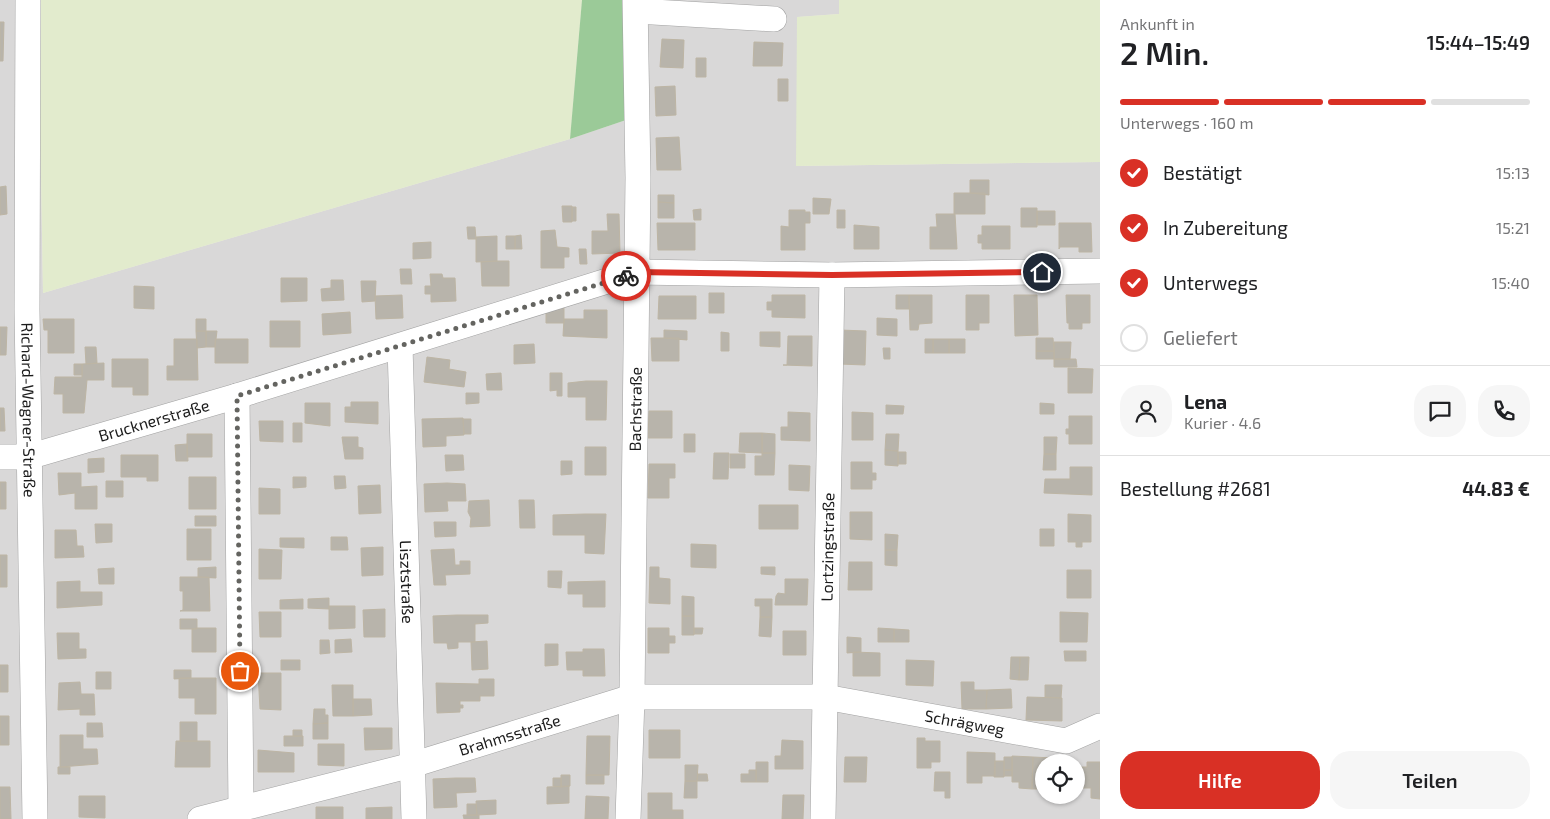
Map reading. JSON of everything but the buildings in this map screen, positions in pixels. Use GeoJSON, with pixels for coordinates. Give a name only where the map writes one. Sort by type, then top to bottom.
{"type":"FeatureCollection","features":[{"type":"Feature","properties":{"kind":"street","name":"Richard-Wagner-Straße"},"geometry":{"type":"LineString","coordinates":[[28,0],[28,457],[35,819]]}},
{"type":"Feature","properties":{"kind":"street"},"geometry":{"type":"LineString","coordinates":[[635,6],[774,20]]}},
{"type":"Feature","properties":{"kind":"street","name":"Bachstraße"},"geometry":{"type":"LineString","coordinates":[[628,819],[632,697],[636,272],[635,6]]}},
{"type":"Feature","properties":{"kind":"street","name":"Brucknerstraße"},"geometry":{"type":"LineString","coordinates":[[0,457],[28,457],[237,396],[636,272],[832,275],[1100,271]]}},
{"type":"Feature","properties":{"kind":"street","name":"Lortzingstraße"},"geometry":{"type":"LineString","coordinates":[[822,819],[832,275]]}},
{"type":"Feature","properties":{"kind":"street","name":"Lisztstraße"},"geometry":{"type":"LineString","coordinates":[[400,346],[414,819]]}},
{"type":"Feature","properties":{"kind":"street"},"geometry":{"type":"LineString","coordinates":[[237,396],[241,809]]}},
{"type":"Feature","properties":{"kind":"street","name":"Brahmsstraße"},"geometry":{"type":"LineString","coordinates":[[200,819],[412,765],[632,697],[825,697]]}},
{"type":"Feature","properties":{"kind":"street","name":"Schrägweg"},"geometry":{"type":"LineString","coordinates":[[825,697],[1066,741],[1100,726]]}},
{"type":"Feature","properties":{"kind":"shaded area"},"geometry":{"type":"Polygon","coordinates":[[[0,0],[38,0],[43,293],[570,139],[629,119],[625,0],[839,0],[839,14],[798,17],[797,166],[1100,162],[1100,819],[0,819],[0,0]]]}},
{"type":"Feature","properties":{"kind":"green space"},"geometry":{"type":"Polygon","coordinates":[[[38,0],[582,0],[570,139],[43,293],[38,0]]]}},
{"type":"Feature","properties":{"kind":"green space"},"geometry":{"type":"Polygon","coordinates":[[[582,0],[625,0],[629,119],[570,139],[582,0]]]}},
{"type":"Feature","properties":{"kind":"green space"},"geometry":{"type":"Polygon","coordinates":[[[839,0],[1100,0],[1100,162],[796,166],[797,17],[839,14],[839,0]]]}},
{"type":"Feature","properties":{"kind":"way so far"},"geometry":{"type":"LineString","coordinates":[[240,671],[237,396],[626,276]]}},
{"type":"Feature","properties":{"kind":"route"},"geometry":{"type":"LineString","coordinates":[[626,276],[636,272],[832,275],[1042,272]]}}]}
